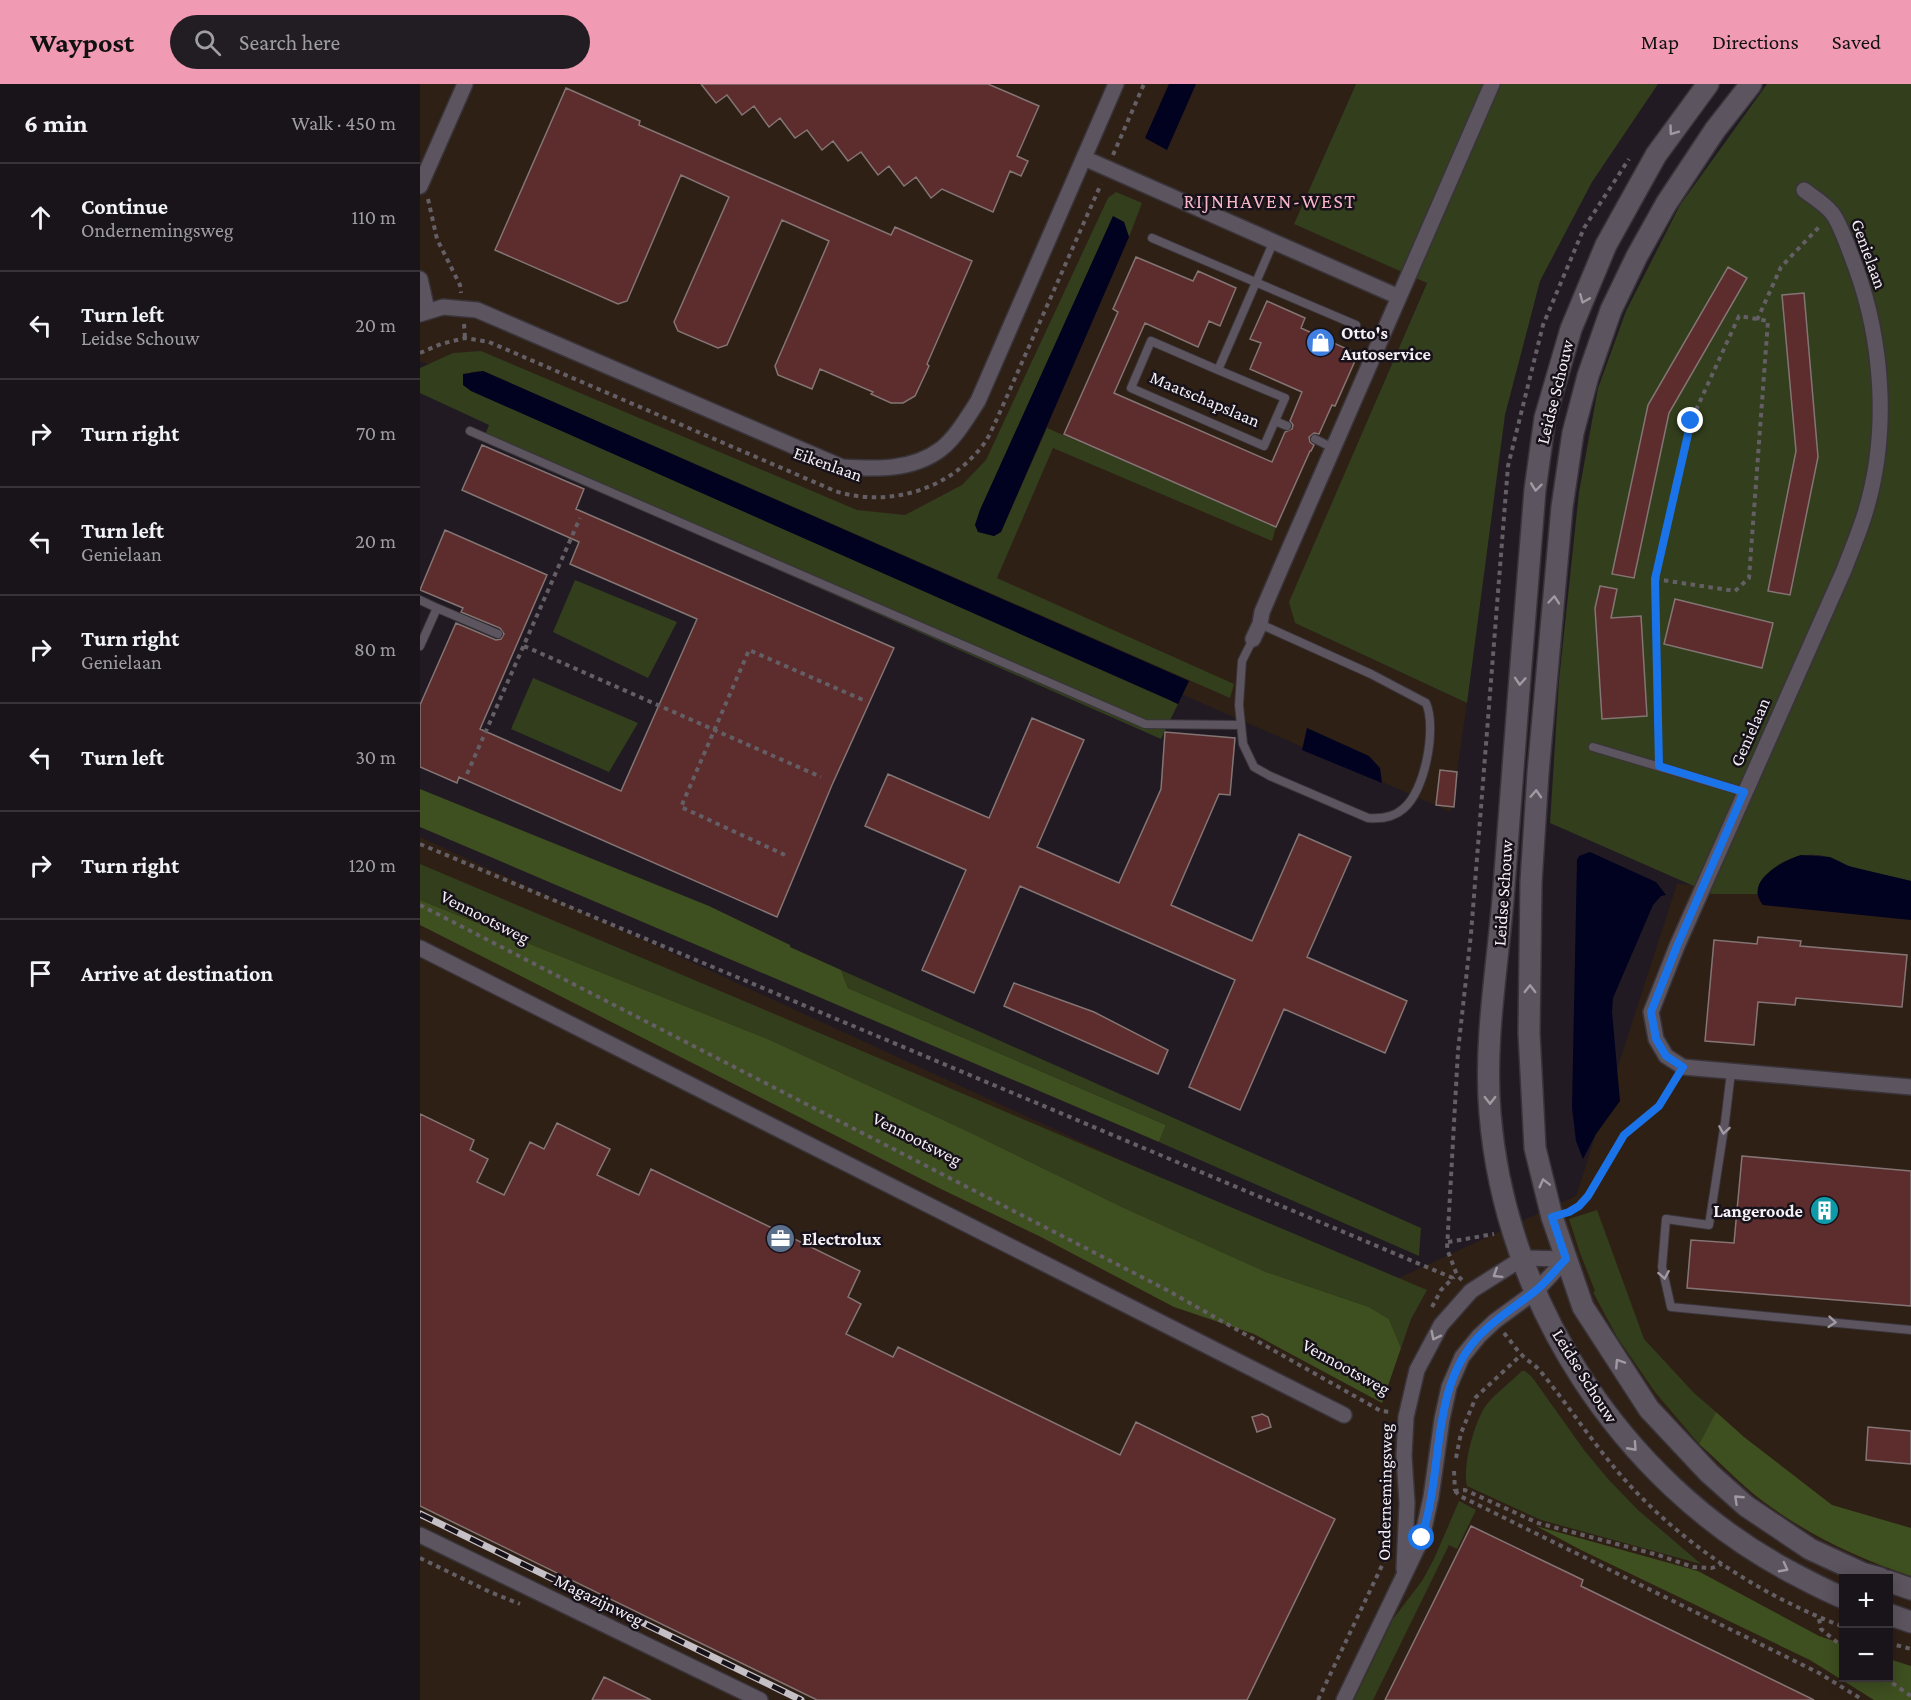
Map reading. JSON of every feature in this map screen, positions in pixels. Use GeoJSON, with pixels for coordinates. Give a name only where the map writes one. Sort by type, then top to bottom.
{"type":"FeatureCollection","features":[{"type":"Feature","properties":{"kind":"street"},"geometry":{"type":"LineString","coordinates":[[422,182],[465,84]]}},
{"type":"Feature","properties":{"kind":"street","name":"Eikenlaan"},"geometry":{"type":"LineString","coordinates":[[424,312],[443,307],[477,310],[842,467],[880,469],[914,463],[940,449],[958,431],[978,401],[1116,84]]}},
{"type":"Feature","properties":{"kind":"street"},"geometry":{"type":"LineString","coordinates":[[1253,639],[1260,624],[1262,612],[1492,84]]}},
{"type":"Feature","properties":{"kind":"street","name":"Leidse Schouw"},"geometry":{"type":"LineString","coordinates":[[1708,84],[1656,154],[1606,244],[1571,329],[1545,418],[1535,490],[1490,1041],[1490,1112],[1504,1204],[1512,1228],[1536,1291],[1560,1342],[1590,1392],[1631,1445],[1686,1500],[1751,1550],[1839,1596]]}},
{"type":"Feature","properties":{"kind":"street","name":"Leidse Schouw"},"geometry":{"type":"LineString","coordinates":[[1750,84],[1714,130],[1666,204],[1637,256],[1611,310],[1588,376],[1574,434],[1562,507],[1538,773],[1531,882],[1529,1033],[1535,1148],[1552,1217],[1583,1307],[1649,1409],[1710,1473],[1746,1506],[1810,1549],[1866,1574]]}},
{"type":"Feature","properties":{"kind":"street"},"geometry":{"type":"LineString","coordinates":[[1084,158],[1398,297]]}},
{"type":"Feature","properties":{"kind":"street","name":"Genielaan"},"geometry":{"type":"LineString","coordinates":[[1683,1067],[1666,1056],[1656,1039],[1651,1012],[1744,792],[1844,570],[1867,508],[1875,464],[1880,412],[1879,377],[1874,331],[1863,288],[1833,213],[1804,190]]}},
{"type":"Feature","properties":{"kind":"street"},"geometry":{"type":"LineString","coordinates":[[420,279],[424,312]]}},
{"type":"Feature","properties":{"kind":"street"},"geometry":{"type":"LineString","coordinates":[[420,948],[1344,1415]]}},
{"type":"Feature","properties":{"kind":"street"},"geometry":{"type":"LineString","coordinates":[[1683,1067],[1911,1088]]}},
{"type":"Feature","properties":{"kind":"street"},"geometry":{"type":"LineString","coordinates":[[1523,1258],[1566,1259]]}},
{"type":"Feature","properties":{"kind":"street","name":"Ondernemingsweg"},"geometry":{"type":"LineString","coordinates":[[1403,1578],[1407,1503],[1404,1456],[1406,1417],[1417,1370],[1441,1325],[1472,1291],[1523,1258]]}},
{"type":"Feature","properties":{"kind":"street","name":"Ondernemingsweg"},"geometry":{"type":"LineString","coordinates":[[1344,1700],[1422,1538],[1449,1387],[1462,1357],[1479,1336],[1495,1321],[1536,1291],[1566,1259]]}},
{"type":"Feature","properties":{"kind":"street","name":"Magazijnweg"},"geometry":{"type":"LineString","coordinates":[[420,1534],[760,1700]]}},
{"type":"Feature","properties":{"kind":"street"},"geometry":{"type":"LineString","coordinates":[[1893,1583],[1911,1589]]}},
{"type":"Feature","properties":{"kind":"street"},"geometry":{"type":"LineString","coordinates":[[1893,1616],[1911,1622]]}},
{"type":"Feature","properties":{"kind":"lane"},"geometry":{"type":"LineString","coordinates":[[1152,238],[1356,325]]}},
{"type":"Feature","properties":{"kind":"lane","name":"Maatschapslaan"},"geometry":{"type":"LineString","coordinates":[[1218,370],[1273,243]]}},
{"type":"Feature","properties":{"kind":"lane","name":"Maatschapslaan"},"geometry":{"type":"LineString","coordinates":[[1151,341],[1218,370],[1285,398],[1264,446],[1131,388],[1151,341]]}},
{"type":"Feature","properties":{"kind":"lane"},"geometry":{"type":"LineString","coordinates":[[1275,421],[1287,426]]}},
{"type":"Feature","properties":{"kind":"lane"},"geometry":{"type":"LineString","coordinates":[[470,431],[1145,724],[1241,725]]}},
{"type":"Feature","properties":{"kind":"lane"},"geometry":{"type":"LineString","coordinates":[[1315,439],[1334,448]]}},
{"type":"Feature","properties":{"kind":"lane"},"geometry":{"type":"LineString","coordinates":[[420,600],[498,634]]}},
{"type":"Feature","properties":{"kind":"lane"},"geometry":{"type":"LineString","coordinates":[[420,645],[437,608]]}},
{"type":"Feature","properties":{"kind":"lane"},"geometry":{"type":"LineString","coordinates":[[1253,639],[1242,661],[1239,705],[1243,744],[1254,767],[1368,818],[1383,819],[1404,809],[1414,793],[1430,751],[1429,711],[1426,703],[1371,674],[1260,624]]}},
{"type":"Feature","properties":{"kind":"lane"},"geometry":{"type":"LineString","coordinates":[[1593,747],[1744,792]]}},
{"type":"Feature","properties":{"kind":"lane"},"geometry":{"type":"LineString","coordinates":[[1731,1072],[1709,1225],[1666,1219],[1662,1267],[1671,1307],[1911,1329]]}},
{"type":"Feature","properties":{"kind":"path","name":"Eikenlaan"},"geometry":{"type":"LineString","coordinates":[[420,353],[441,344],[465,338],[489,342],[835,491],[854,497],[879,498],[908,495],[933,486],[959,469],[984,445],[1144,84]]}},
{"type":"Feature","properties":{"kind":"path"},"geometry":{"type":"LineString","coordinates":[[1119,116],[1128,120]]}},
{"type":"Feature","properties":{"kind":"path"},"geometry":{"type":"LineString","coordinates":[[422,182],[437,239],[460,285],[465,338]]}},
{"type":"Feature","properties":{"kind":"path"},"geometry":{"type":"LineString","coordinates":[[1757,320],[1781,267],[1833,213]]}},
{"type":"Feature","properties":{"kind":"path"},"geometry":{"type":"LineString","coordinates":[[1655,579],[1735,591],[1749,578],[1768,321],[1739,316],[1691,421],[1655,579],[1659,766]]}},
{"type":"Feature","properties":{"kind":"path"},"geometry":{"type":"LineString","coordinates":[[467,774],[580,518]]}},
{"type":"Feature","properties":{"kind":"path"},"geometry":{"type":"LineString","coordinates":[[524,646],[821,777]]}},
{"type":"Feature","properties":{"kind":"path"},"geometry":{"type":"LineString","coordinates":[[786,855],[681,807],[749,650],[864,700]]}},
{"type":"Feature","properties":{"kind":"path"},"geometry":{"type":"LineString","coordinates":[[420,844],[1453,1278]]}},
{"type":"Feature","properties":{"kind":"path","name":"Vennootsweg"},"geometry":{"type":"LineString","coordinates":[[420,905],[1165,1289],[1381,1411],[1393,1413]]}},
{"type":"Feature","properties":{"kind":"path"},"geometry":{"type":"LineString","coordinates":[[1552,1217],[1569,1212],[1579,1206],[1588,1196],[1624,1135],[1659,1106],[1683,1067]]}},
{"type":"Feature","properties":{"kind":"path"},"geometry":{"type":"LineString","coordinates":[[1448,1242],[1489,1235],[1512,1228]]}},
{"type":"Feature","properties":{"kind":"path"},"geometry":{"type":"LineString","coordinates":[[1521,1355],[1476,1397],[1461,1433],[1454,1467],[1455,1491],[1460,1496],[1819,1673],[1863,1700]]}},
{"type":"Feature","properties":{"kind":"path","name":"Ondernemingsweg"},"geometry":{"type":"LineString","coordinates":[[1392,1422],[1393,1413]]}},
{"type":"Feature","properties":{"kind":"path"},"geometry":{"type":"LineString","coordinates":[[1455,1491],[1465,1490],[1538,1523],[1694,1567],[1712,1569],[1722,1564]]}},
{"type":"Feature","properties":{"kind":"path","name":"Ondernemingsweg"},"geometry":{"type":"LineString","coordinates":[[1318,1700],[1388,1550]]}},
{"type":"Feature","properties":{"kind":"path"},"geometry":{"type":"LineString","coordinates":[[1839,1625],[1819,1618],[1821,1629],[1839,1644]]}},
{"type":"Feature","properties":{"kind":"path"},"geometry":{"type":"LineString","coordinates":[[1893,1645],[1911,1650]]}},
{"type":"Feature","properties":{"kind":"path"},"geometry":{"type":"LineString","coordinates":[[1892,1682],[1911,1696]]}},
{"type":"Feature","properties":{"kind":"shaded area"},"geometry":{"type":"Polygon","coordinates":[[[420,84],[1356,84],[1294,224],[1427,282],[1290,602],[1295,623],[1467,703],[1451,812],[420,361],[420,84]]]}},
{"type":"Feature","properties":{"kind":"shaded area"},"geometry":{"type":"Polygon","coordinates":[[[420,837],[1388,1283],[1576,1196],[1677,884],[1911,898],[1911,1700],[420,1700],[420,837]]]}},
{"type":"Feature","properties":{"kind":"green space"},"geometry":{"type":"Polygon","coordinates":[[[1356,84],[1658,84],[1592,182],[1540,281],[1505,415],[1467,703],[1295,623],[1289,602],[1427,283],[1294,224],[1356,84]]]}},
{"type":"Feature","properties":{"kind":"green space"},"geometry":{"type":"Polygon","coordinates":[[[1767,84],[1911,84],[1911,881],[1852,867],[1820,855],[1808,855],[1786,861],[1776,867],[1761,883],[1757,894],[1712,894],[1550,823],[1559,680],[1579,492],[1598,388],[1626,311],[1680,205],[1767,84]]]}},
{"type":"Feature","properties":{"kind":"green space"},"geometry":{"type":"Polygon","coordinates":[[[1116,192],[1142,203],[1129,237],[1124,222],[1113,217],[975,525],[979,532],[994,536],[1001,532],[1047,428],[1276,527],[1272,541],[1053,448],[997,578],[1234,684],[1230,698],[483,371],[471,372],[463,385],[472,391],[1178,704],[1161,739],[483,440],[489,425],[420,393],[420,368],[453,353],[481,351],[857,510],[905,515],[962,485],[986,460],[1108,198],[1116,192]]]}},
{"type":"Feature","properties":{"kind":"green space"},"geometry":{"type":"Polygon","coordinates":[[[575,580],[677,622],[648,678],[553,632],[575,580]]]}},
{"type":"Feature","properties":{"kind":"green space"},"geometry":{"type":"Polygon","coordinates":[[[533,678],[638,723],[609,772],[511,729],[533,678]]]}},
{"type":"Feature","properties":{"kind":"green space"},"geometry":{"type":"Polygon","coordinates":[[[420,789],[709,906],[841,970],[848,988],[1166,1125],[1159,1142],[420,827],[420,789]]]}},
{"type":"Feature","properties":{"kind":"green space"},"geometry":{"type":"Polygon","coordinates":[[[420,864],[1427,1290],[1411,1319],[1401,1348],[1389,1319],[1369,1307],[1266,1272],[1122,1207],[965,1130],[770,1040],[420,900],[420,864]]]}},
{"type":"Feature","properties":{"kind":"green space"},"geometry":{"type":"Polygon","coordinates":[[[420,900],[770,1040],[965,1130],[1122,1207],[1266,1272],[1369,1307],[1389,1319],[1401,1348],[1382,1403],[1254,1334],[1174,1307],[1041,1237],[941,1189],[420,925],[420,900]]]}},
{"type":"Feature","properties":{"kind":"green space"},"geometry":{"type":"Polygon","coordinates":[[[841,970],[1421,1228],[1419,1256],[1159,1142],[1166,1125],[848,988],[841,970]]]}},
{"type":"Feature","properties":{"kind":"green space"},"geometry":{"type":"Polygon","coordinates":[[[1597,1210],[1644,1339],[1694,1393],[1716,1412],[1699,1444],[1655,1392],[1617,1337],[1593,1292],[1595,1291],[1569,1219],[1597,1210]]]}},
{"type":"Feature","properties":{"kind":"green space"},"geometry":{"type":"Polygon","coordinates":[[[1522,1371],[1532,1377],[1584,1450],[1608,1479],[1638,1510],[1701,1564],[1541,1520],[1467,1486],[1468,1456],[1482,1411],[1522,1371]]]}},
{"type":"Feature","properties":{"kind":"green space"},"geometry":{"type":"Polygon","coordinates":[[[1716,1412],[1744,1437],[1832,1505],[1911,1528],[1911,1576],[1834,1545],[1781,1514],[1739,1481],[1699,1444],[1716,1412]]]}},
{"type":"Feature","properties":{"kind":"green space"},"geometry":{"type":"Polygon","coordinates":[[[1459,1501],[1476,1510],[1457,1549],[1449,1545],[1373,1700],[1354,1700],[1393,1619],[1422,1581],[1434,1559],[1459,1501]]]}},
{"type":"Feature","properties":{"kind":"green space"},"geometry":{"type":"Polygon","coordinates":[[[1536,1526],[1698,1571],[1819,1636],[1839,1643],[1839,1678],[1810,1660],[1536,1526]]]}},
{"type":"Feature","properties":{"kind":"green space"},"geometry":{"type":"Polygon","coordinates":[[[1893,1660],[1911,1666],[1911,1700],[1874,1700],[1845,1682],[1893,1682],[1893,1660]]]}},
{"type":"Feature","properties":{"kind":"water"},"geometry":{"type":"Polygon","coordinates":[[[1169,84],[1196,84],[1167,150],[1145,138],[1169,84]]]}},
{"type":"Feature","properties":{"kind":"water"},"geometry":{"type":"Polygon","coordinates":[[[1113,216],[1124,222],[1129,237],[1001,532],[994,536],[978,532],[975,525],[980,510],[1113,216]]]}},
{"type":"Feature","properties":{"kind":"water"},"geometry":{"type":"Polygon","coordinates":[[[483,371],[1189,681],[1178,704],[471,391],[463,385],[463,374],[483,371]]]}},
{"type":"Feature","properties":{"kind":"water"},"geometry":{"type":"Polygon","coordinates":[[[1307,728],[1369,756],[1380,768],[1382,783],[1302,750],[1307,728]]]}},
{"type":"Feature","properties":{"kind":"water"},"geometry":{"type":"Polygon","coordinates":[[[1590,852],[1656,882],[1666,895],[1661,896],[1653,905],[1613,998],[1612,1012],[1620,1101],[1596,1134],[1583,1159],[1576,1141],[1572,1107],[1577,860],[1579,856],[1590,852]]]}},
{"type":"Feature","properties":{"kind":"water"},"geometry":{"type":"Polygon","coordinates":[[[1801,855],[1830,857],[1848,866],[1911,881],[1911,920],[1763,905],[1758,896],[1761,880],[1776,867],[1801,855]]]}},
{"type":"Feature","properties":{"kind":"building"},"geometry":{"type":"Polygon","coordinates":[[[701,84],[988,84],[1039,106],[1017,156],[1028,161],[1021,176],[1010,171],[993,212],[942,189],[931,198],[916,177],[904,186],[889,166],[878,175],[861,152],[848,161],[833,141],[822,150],[807,130],[795,138],[780,118],[769,127],[754,106],[742,115],[727,95],[716,103],[701,84]]]}},
{"type":"Feature","properties":{"kind":"building"},"geometry":{"type":"Polygon","coordinates":[[[566,88],[640,121],[639,125],[891,235],[895,227],[972,261],[915,396],[903,403],[891,403],[871,394],[873,392],[820,369],[812,389],[778,375],[775,366],[829,241],[782,220],[727,345],[718,348],[678,331],[674,322],[729,197],[681,175],[627,301],[618,304],[495,250],[566,88]]]}},
{"type":"Feature","properties":{"kind":"building"},"geometry":{"type":"Polygon","coordinates":[[[1136,257],[1193,281],[1198,271],[1236,288],[1220,326],[1209,321],[1198,347],[1145,323],[1114,393],[1272,462],[1285,432],[1292,429],[1293,425],[1290,421],[1302,392],[1250,369],[1261,343],[1250,339],[1267,301],[1305,318],[1301,328],[1358,354],[1335,406],[1332,405],[1319,434],[1314,433],[1309,437],[1310,442],[1314,445],[1276,527],[1064,434],[1118,312],[1113,309],[1136,257]]]}},
{"type":"Feature","properties":{"kind":"building"},"geometry":{"type":"Polygon","coordinates":[[[1728,267],[1747,278],[1669,413],[1634,578],[1612,574],[1648,405],[1728,267]]]}},
{"type":"Feature","properties":{"kind":"building"},"geometry":{"type":"Polygon","coordinates":[[[1804,293],[1818,457],[1790,595],[1768,591],[1796,451],[1782,295],[1804,293]]]}},
{"type":"Feature","properties":{"kind":"building"},"geometry":{"type":"Polygon","coordinates":[[[482,445],[584,489],[576,509],[894,648],[832,785],[777,917],[459,777],[457,783],[420,767],[420,705],[456,623],[496,640],[501,639],[504,634],[500,628],[461,612],[463,608],[420,590],[445,530],[547,575],[480,729],[621,791],[697,619],[570,564],[579,542],[462,490],[482,445]]]}},
{"type":"Feature","properties":{"kind":"building"},"geometry":{"type":"Polygon","coordinates":[[[1600,586],[1617,589],[1611,618],[1641,616],[1647,716],[1602,719],[1595,608],[1600,586]]]}},
{"type":"Feature","properties":{"kind":"building"},"geometry":{"type":"Polygon","coordinates":[[[1675,599],[1773,623],[1762,668],[1664,644],[1675,599]]]}},
{"type":"Feature","properties":{"kind":"building"},"geometry":{"type":"Polygon","coordinates":[[[1032,718],[1084,740],[1037,847],[1119,883],[1161,789],[1165,732],[1235,738],[1230,795],[1219,794],[1171,905],[1252,941],[1299,834],[1351,857],[1307,957],[1407,1001],[1385,1053],[1284,1009],[1240,1110],[1189,1087],[1235,980],[1020,886],[974,993],[922,970],[966,870],[865,826],[888,774],[989,818],[1032,718]]]}},
{"type":"Feature","properties":{"kind":"building"},"geometry":{"type":"Polygon","coordinates":[[[1440,770],[1457,772],[1454,807],[1436,805],[1440,770]]]}},
{"type":"Feature","properties":{"kind":"building"},"geometry":{"type":"Polygon","coordinates":[[[1758,937],[1801,941],[1800,946],[1907,955],[1902,1007],[1796,998],[1795,1005],[1758,1002],[1754,1045],[1705,1041],[1714,940],[1757,944],[1758,937]]]}},
{"type":"Feature","properties":{"kind":"building"},"geometry":{"type":"Polygon","coordinates":[[[1014,983],[1094,1012],[1168,1050],[1158,1074],[1004,1006],[1014,983]]]}},
{"type":"Feature","properties":{"kind":"building"},"geometry":{"type":"Polygon","coordinates":[[[420,1114],[474,1140],[470,1150],[488,1159],[477,1182],[504,1195],[530,1142],[544,1149],[557,1123],[610,1149],[597,1175],[639,1195],[651,1169],[860,1271],[848,1297],[861,1304],[846,1334],[893,1357],[898,1347],[1120,1455],[1136,1422],[1335,1519],[1247,1700],[817,1700],[420,1506],[420,1114]]]}},
{"type":"Feature","properties":{"kind":"building","name":"Langeroode"},"geometry":{"type":"Polygon","coordinates":[[[1742,1156],[1911,1171],[1911,1306],[1687,1288],[1691,1240],[1734,1243],[1742,1156]]]}},
{"type":"Feature","properties":{"kind":"building"},"geometry":{"type":"Polygon","coordinates":[[[1262,1414],[1268,1417],[1271,1427],[1257,1432],[1252,1417],[1262,1414]]]}},
{"type":"Feature","properties":{"kind":"building"},"geometry":{"type":"Polygon","coordinates":[[[1868,1427],[1911,1431],[1911,1464],[1866,1460],[1868,1427]]]}},
{"type":"Feature","properties":{"kind":"building"},"geometry":{"type":"Polygon","coordinates":[[[1471,1526],[1583,1580],[1581,1586],[1814,1700],[1385,1700],[1471,1526]]]}},
{"type":"Feature","properties":{"kind":"building"},"geometry":{"type":"Polygon","coordinates":[[[604,1677],[651,1700],[592,1700],[604,1677]]]}},
{"type":"Feature","properties":{"kind":"railway"},"geometry":{"type":"LineString","coordinates":[[420,1514],[801,1700]]}},
{"type":"Feature","properties":{"kind":"place","name":"Otto's Autoservice"},"geometry":{"type":"Point","coordinates":[1320,343]}},
{"type":"Feature","properties":{"kind":"place","name":"Langeroode"},"geometry":{"type":"Point","coordinates":[1824,1211]}},
{"type":"Feature","properties":{"kind":"place","name":"Electrolux"},"geometry":{"type":"Point","coordinates":[781,1239]}},
{"type":"Feature","properties":{"kind":"district","name":"RIJNHAVEN-WEST"},"geometry":{"type":"Point","coordinates":[1270,201]}},
{"type":"Feature","properties":{"kind":"route"},"geometry":{"type":"LineString","coordinates":[[1422,1538],[1449,1387],[1462,1357],[1479,1336],[1495,1321],[1536,1291],[1566,1259],[1552,1217],[1569,1212],[1579,1206],[1588,1196],[1624,1135],[1659,1106],[1683,1067],[1666,1056],[1656,1039],[1651,1012],[1744,792],[1659,766],[1655,579],[1691,421]]}}]}
